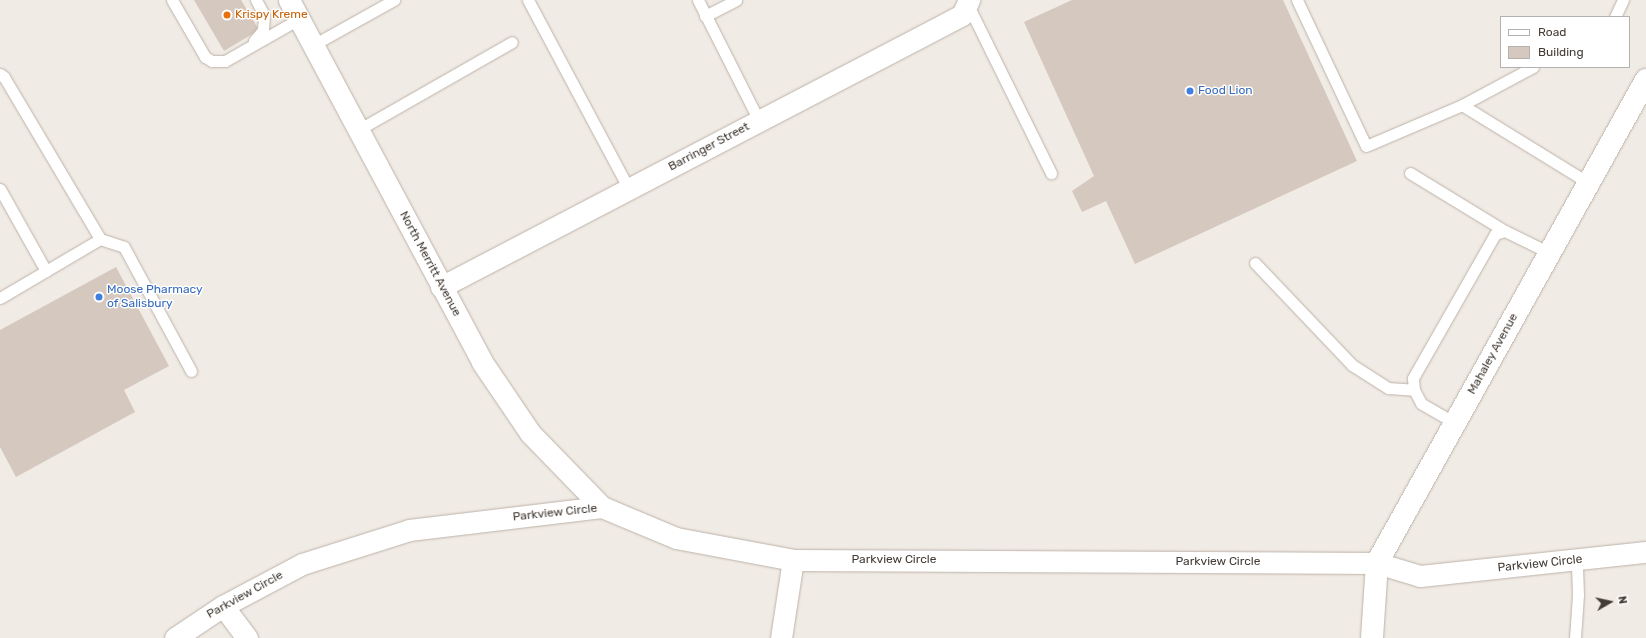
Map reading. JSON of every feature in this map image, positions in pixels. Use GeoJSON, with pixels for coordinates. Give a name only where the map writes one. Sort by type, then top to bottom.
{"type":"FeatureCollection","features":[{"type":"Feature","properties":{"kind":"street","name":"North Merritt Avenue"},"geometry":{"type":"LineString","coordinates":[[289,0],[482,362],[530,433],[602,507]]}},
{"type":"Feature","properties":{"kind":"street","name":"Barringer Street"},"geometry":{"type":"LineString","coordinates":[[441,287],[962,15],[968,2]]}},
{"type":"Feature","properties":{"kind":"street","name":"Mahaley Avenue"},"geometry":{"type":"LineString","coordinates":[[1372,638],[1377,563],[1646,80]]}},
{"type":"Feature","properties":{"kind":"street","name":"Parkview Circle"},"geometry":{"type":"LineString","coordinates":[[174,638],[223,606],[302,564],[409,530],[602,507],[676,538],[793,560],[1377,563],[1420,576],[1646,552]]}},
{"type":"Feature","properties":{"kind":"street"},"geometry":{"type":"LineString","coordinates":[[781,638],[793,560]]}},
{"type":"Feature","properties":{"kind":"street"},"geometry":{"type":"LineString","coordinates":[[223,606],[247,638]]}},
{"type":"Feature","properties":{"kind":"lane"},"geometry":{"type":"LineString","coordinates":[[172,0],[204,57],[212,61],[225,61],[299,19]]}},
{"type":"Feature","properties":{"kind":"lane"},"geometry":{"type":"LineString","coordinates":[[249,47],[263,30],[264,15],[256,0]]}},
{"type":"Feature","properties":{"kind":"lane"},"geometry":{"type":"LineString","coordinates":[[313,45],[394,0]]}},
{"type":"Feature","properties":{"kind":"lane"},"geometry":{"type":"LineString","coordinates":[[528,0],[629,189]]}},
{"type":"Feature","properties":{"kind":"lane"},"geometry":{"type":"LineString","coordinates":[[698,0],[759,121]]}},
{"type":"Feature","properties":{"kind":"lane"},"geometry":{"type":"LineString","coordinates":[[706,16],[736,0]]}},
{"type":"Feature","properties":{"kind":"lane"},"geometry":{"type":"LineString","coordinates":[[1297,0],[1366,146],[1462,105],[1532,68]]}},
{"type":"Feature","properties":{"kind":"lane"},"geometry":{"type":"LineString","coordinates":[[1615,16],[1623,0]]}},
{"type":"Feature","properties":{"kind":"lane"},"geometry":{"type":"LineString","coordinates":[[968,2],[1051,173]]}},
{"type":"Feature","properties":{"kind":"lane"},"geometry":{"type":"LineString","coordinates":[[358,130],[512,42]]}},
{"type":"Feature","properties":{"kind":"lane"},"geometry":{"type":"LineString","coordinates":[[0,74],[4,77],[100,239],[124,247],[192,371]]}},
{"type":"Feature","properties":{"kind":"lane"},"geometry":{"type":"LineString","coordinates":[[1462,105],[1589,183]]}},
{"type":"Feature","properties":{"kind":"lane"},"geometry":{"type":"LineString","coordinates":[[1410,173],[1505,231],[1550,253]]}},
{"type":"Feature","properties":{"kind":"lane"},"geometry":{"type":"LineString","coordinates":[[0,189],[46,271]]}},
{"type":"Feature","properties":{"kind":"lane"},"geometry":{"type":"LineString","coordinates":[[1455,423],[1421,403],[1414,390],[1413,378],[1494,234],[1505,231]]}},
{"type":"Feature","properties":{"kind":"lane"},"geometry":{"type":"LineString","coordinates":[[0,298],[100,239]]}},
{"type":"Feature","properties":{"kind":"lane"},"geometry":{"type":"LineString","coordinates":[[1255,263],[1352,365],[1388,388],[1414,390]]}},
{"type":"Feature","properties":{"kind":"lane"},"geometry":{"type":"LineString","coordinates":[[1576,638],[1578,595],[1577,560]]}},
{"type":"Feature","properties":{"kind":"building","name":"Krispy Kreme"},"geometry":{"type":"Polygon","coordinates":[[[194,0],[241,0],[259,30],[224,51],[194,0]]]}},
{"type":"Feature","properties":{"kind":"building","name":"Food Lion"},"geometry":{"type":"Polygon","coordinates":[[[1072,0],[1283,0],[1357,161],[1135,264],[1106,201],[1082,212],[1072,191],[1094,176],[1024,22],[1072,0]]]}},
{"type":"Feature","properties":{"kind":"building"},"geometry":{"type":"Polygon","coordinates":[[[116,267],[169,366],[124,390],[135,412],[16,477],[0,447],[0,330],[116,267]]]}},
{"type":"Feature","properties":{"kind":"place","name":"Krispy Kreme"},"geometry":{"type":"Point","coordinates":[227,15]}},
{"type":"Feature","properties":{"kind":"place","name":"Food Lion"},"geometry":{"type":"Point","coordinates":[1190,91]}},
{"type":"Feature","properties":{"kind":"place","name":"Moose Pharmacy of Salisbury"},"geometry":{"type":"Point","coordinates":[99,297]}}]}
